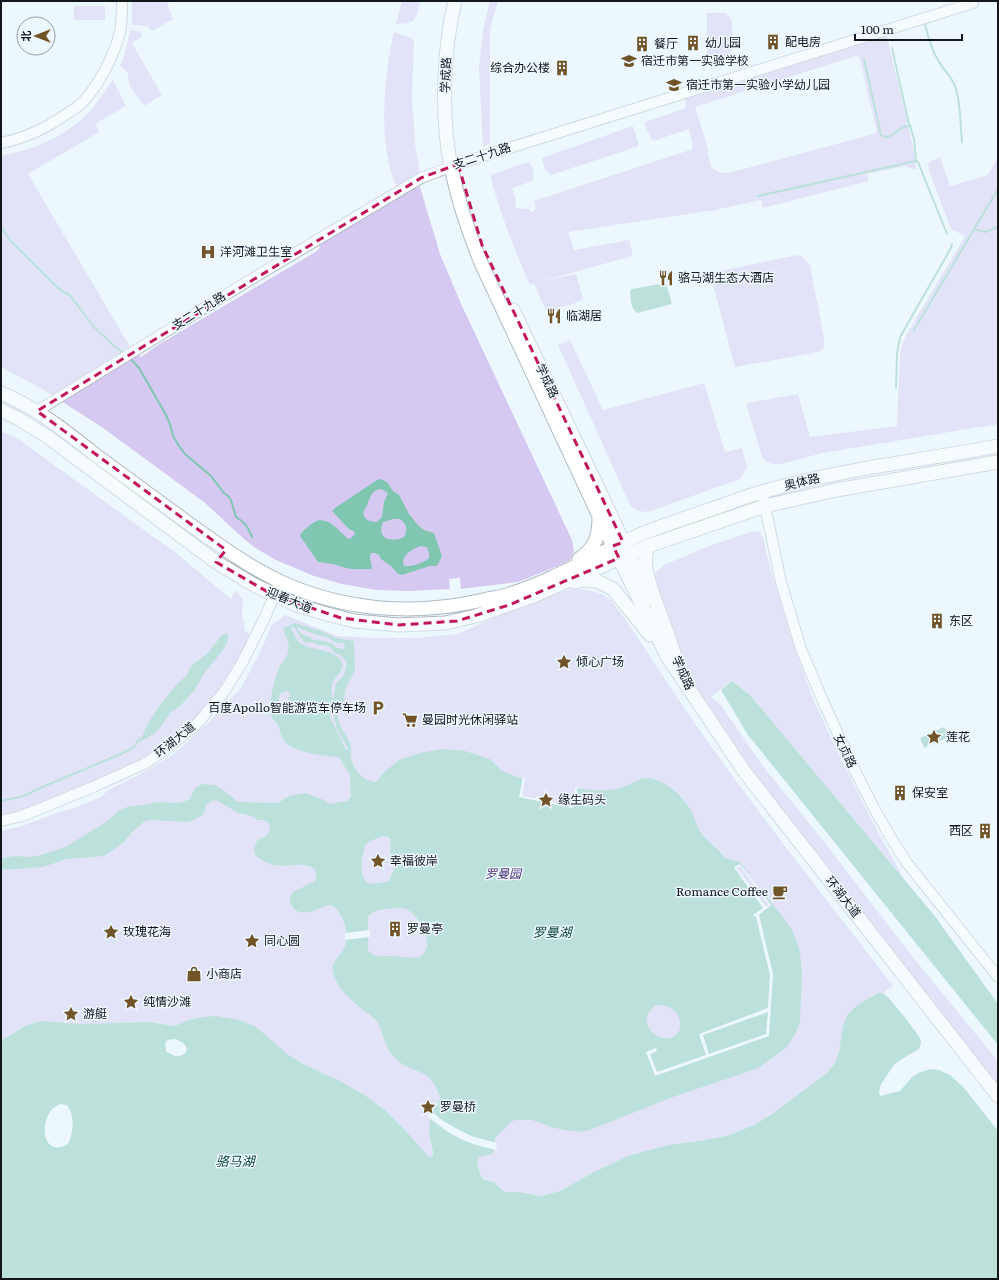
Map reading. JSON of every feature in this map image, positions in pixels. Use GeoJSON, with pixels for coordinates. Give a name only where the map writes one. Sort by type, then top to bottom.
{"type":"FeatureCollection","features":[{"type":"Feature","properties":{"kind":"main road","name":"学成路"},"geometry":{"type":"LineString","coordinates":[[455,1],[448,47],[445,85],[446,123],[454,165],[482,245],[621,550],[671,656],[693,694]]}},
{"type":"Feature","properties":{"kind":"main road","name":"学成路"},"geometry":{"type":"LineString","coordinates":[[454,165],[453,90],[456,46],[463,1]]}},
{"type":"Feature","properties":{"kind":"main road","name":"迎春大道"},"geometry":{"type":"LineString","coordinates":[[1,393],[37,411],[226,550],[280,581],[304,591],[331,600],[361,606],[387,609],[423,609],[459,606],[549,583]]}},
{"type":"Feature","properties":{"kind":"main road","name":"迎春大道"},"geometry":{"type":"LineString","coordinates":[[1,410],[48,437],[216,562],[254,585],[297,605],[354,621],[399,624],[445,623],[476,616],[509,605],[549,583],[621,550]]}},
{"type":"Feature","properties":{"kind":"main road","name":"奥体路"},"geometry":{"type":"LineString","coordinates":[[621,550],[646,532],[762,492],[812,479],[856,470],[998,446]]}},
{"type":"Feature","properties":{"kind":"main road","name":"奥体路"},"geometry":{"type":"LineString","coordinates":[[621,550],[648,546],[765,506],[836,490],[998,462]]}},
{"type":"Feature","properties":{"kind":"main road"},"geometry":{"type":"LineString","coordinates":[[549,583],[582,557],[595,543],[605,515],[631,532],[646,532]]}},
{"type":"Feature","properties":{"kind":"main road"},"geometry":{"type":"LineString","coordinates":[[648,546],[645,552],[645,564],[671,656]]}},
{"type":"Feature","properties":{"kind":"main road"},"geometry":{"type":"LineString","coordinates":[[216,562],[226,550]]}},
{"type":"Feature","properties":{"kind":"main road"},"geometry":{"type":"LineString","coordinates":[[549,583],[582,580],[597,581],[613,589],[671,656]]}},
{"type":"Feature","properties":{"kind":"main road"},"geometry":{"type":"LineString","coordinates":[[327,614],[331,600]]}},
{"type":"Feature","properties":{"kind":"main road","name":"环湖大道"},"geometry":{"type":"LineString","coordinates":[[693,694],[744,771],[998,1096]]}},
{"type":"Feature","properties":{"kind":"street"},"geometry":{"type":"LineString","coordinates":[[1,143],[30,135],[44,129],[82,103],[97,83],[116,46],[120,31],[122,1]]}},
{"type":"Feature","properties":{"kind":"street","name":"支二十九路"},"geometry":{"type":"LineString","coordinates":[[37,411],[245,283],[421,178],[454,165],[973,2]]}},
{"type":"Feature","properties":{"kind":"street","name":"女贞路"},"geometry":{"type":"LineString","coordinates":[[762,492],[781,582],[802,649],[822,699],[855,771],[876,812],[907,863],[998,977]]}},
{"type":"Feature","properties":{"kind":"street","name":"环湖大道"},"geometry":{"type":"LineString","coordinates":[[1,821],[33,812],[144,764],[161,753],[196,725],[224,692],[242,663],[266,615],[280,581]]}},
{"type":"Feature","properties":{"kind":"highlighted area"},"geometry":{"type":"Polygon","coordinates":[[[458,164],[482,245],[623,542],[613,546],[619,558],[509,605],[457,621],[399,625],[341,618],[273,595],[216,562],[226,550],[37,411],[421,178],[458,164]]]}},
{"type":"Feature","properties":{"kind":"green space"},"geometry":{"type":"Polygon","coordinates":[[[132,1],[167,1],[173,19],[152,31],[147,26],[132,25],[132,1]]]}},
{"type":"Feature","properties":{"kind":"green space"},"geometry":{"type":"Polygon","coordinates":[[[402,1],[420,1],[418,12],[412,21],[403,24],[396,24],[402,1]]]}},
{"type":"Feature","properties":{"kind":"green space"},"geometry":{"type":"Polygon","coordinates":[[[490,1],[498,1],[490,29],[490,143],[483,147],[479,67],[483,30],[490,1]]]}},
{"type":"Feature","properties":{"kind":"green space"},"geometry":{"type":"Polygon","coordinates":[[[74,6],[105,6],[105,20],[74,20],[74,6]]]}},
{"type":"Feature","properties":{"kind":"green space"},"geometry":{"type":"Polygon","coordinates":[[[707,13],[726,13],[732,21],[732,50],[726,58],[707,58],[707,13]]]}},
{"type":"Feature","properties":{"kind":"green space"},"geometry":{"type":"Polygon","coordinates":[[[133,30],[141,32],[142,37],[132,43],[162,95],[144,106],[131,87],[128,73],[120,66],[125,53],[130,31],[133,30]]]}},
{"type":"Feature","properties":{"kind":"green space"},"geometry":{"type":"Polygon","coordinates":[[[394,32],[411,38],[414,41],[412,96],[415,144],[420,174],[397,187],[391,171],[387,152],[384,111],[387,69],[394,32]]]}},
{"type":"Feature","properties":{"kind":"green space"},"geometry":{"type":"Polygon","coordinates":[[[886,33],[913,146],[916,169],[905,166],[867,174],[869,181],[763,208],[761,200],[715,210],[568,232],[574,250],[629,240],[633,256],[542,281],[576,274],[583,299],[573,304],[546,311],[534,284],[530,285],[518,258],[490,175],[528,162],[533,170],[533,181],[512,188],[516,208],[529,209],[531,213],[536,208],[534,201],[693,149],[689,129],[653,141],[647,131],[645,122],[686,108],[685,94],[886,33]],[[859,55],[695,107],[706,142],[711,167],[720,173],[729,173],[877,133],[859,55]]]}},
{"type":"Feature","properties":{"kind":"green space"},"geometry":{"type":"Polygon","coordinates":[[[113,80],[126,106],[95,124],[99,132],[28,174],[129,346],[141,357],[158,345],[317,251],[320,247],[318,244],[386,206],[385,204],[413,188],[420,187],[440,254],[462,306],[572,540],[574,551],[570,560],[518,582],[461,589],[460,578],[449,579],[450,589],[409,591],[376,590],[342,584],[314,576],[276,560],[257,549],[245,540],[204,502],[103,428],[44,390],[1,367],[1,155],[44,143],[73,126],[87,115],[113,80]]]}},
{"type":"Feature","properties":{"kind":"green space"},"geometry":{"type":"Polygon","coordinates":[[[633,126],[639,146],[551,175],[545,170],[542,158],[633,126]]]}},
{"type":"Feature","properties":{"kind":"green space"},"geometry":{"type":"Polygon","coordinates":[[[940,157],[950,186],[988,175],[998,157],[998,424],[823,453],[780,464],[772,464],[766,461],[762,457],[746,403],[798,394],[810,437],[897,426],[900,352],[904,339],[965,236],[951,229],[929,171],[928,163],[940,157]]]}},
{"type":"Feature","properties":{"kind":"green space"},"geometry":{"type":"Polygon","coordinates":[[[798,255],[802,256],[810,265],[824,338],[823,348],[819,352],[735,367],[710,273],[798,255]]]}},
{"type":"Feature","properties":{"kind":"green space"},"geometry":{"type":"Polygon","coordinates":[[[570,340],[603,410],[704,383],[725,452],[742,448],[747,467],[740,479],[648,512],[643,512],[632,507],[558,345],[570,340]]]}},
{"type":"Feature","properties":{"kind":"green space"},"geometry":{"type":"Polygon","coordinates":[[[1,431],[18,439],[176,553],[231,599],[235,591],[243,599],[242,615],[245,631],[252,635],[234,671],[219,691],[198,716],[155,751],[125,767],[62,795],[18,811],[1,815],[1,431]]]}},
{"type":"Feature","properties":{"kind":"green space"},"geometry":{"type":"Polygon","coordinates":[[[754,531],[760,532],[763,537],[768,560],[791,637],[813,699],[870,817],[904,879],[750,695],[732,681],[711,697],[721,705],[762,765],[821,838],[912,956],[998,1061],[998,1087],[747,767],[694,691],[655,588],[653,576],[666,564],[712,545],[754,531]]]}},
{"type":"Feature","properties":{"kind":"green space","name":"罗曼园"},"geometry":{"type":"Polygon","coordinates":[[[578,589],[596,592],[611,600],[696,725],[744,791],[893,986],[883,993],[877,993],[855,1007],[847,1015],[839,1052],[835,1063],[827,1073],[772,1114],[754,1125],[730,1135],[669,1145],[630,1155],[594,1172],[560,1191],[541,1196],[520,1192],[505,1192],[497,1184],[481,1177],[477,1162],[481,1155],[430,1138],[433,1153],[431,1157],[429,1157],[386,1111],[366,1096],[340,1081],[303,1064],[272,1042],[223,1017],[203,1017],[175,1026],[148,1022],[77,1024],[50,1022],[34,1023],[23,1027],[1,1041],[1,831],[22,826],[99,798],[110,789],[137,776],[174,754],[209,722],[241,688],[262,648],[271,626],[285,615],[337,636],[417,638],[458,634],[551,594],[566,590],[578,589]]]}},
{"type":"Feature","properties":{"kind":"water"},"geometry":{"type":"Polygon","coordinates":[[[666,283],[672,304],[637,313],[635,311],[631,300],[630,291],[632,289],[666,283]]]}},
{"type":"Feature","properties":{"kind":"water"},"geometry":{"type":"Polygon","coordinates":[[[381,479],[387,482],[393,491],[399,495],[409,514],[418,525],[424,530],[434,533],[442,556],[437,566],[430,566],[402,575],[398,574],[391,566],[381,559],[379,555],[375,553],[371,553],[370,557],[371,569],[351,569],[318,562],[300,536],[302,532],[314,522],[319,520],[329,522],[348,539],[351,538],[355,534],[354,531],[349,529],[332,511],[377,480],[381,479]],[[381,489],[376,490],[373,493],[364,511],[365,518],[369,521],[377,522],[382,517],[384,502],[388,493],[381,489]],[[393,519],[383,522],[381,528],[383,536],[394,540],[404,537],[406,527],[400,519],[393,519]],[[420,546],[410,551],[405,556],[403,562],[404,566],[424,562],[429,558],[427,547],[420,546]]]}},
{"type":"Feature","properties":{"kind":"water"},"geometry":{"type":"Polygon","coordinates":[[[295,623],[324,632],[336,638],[354,641],[355,670],[345,690],[344,702],[341,704],[337,714],[341,726],[351,745],[353,765],[361,776],[369,781],[377,781],[382,774],[399,760],[420,753],[443,749],[465,751],[490,759],[502,771],[523,779],[519,797],[573,808],[577,788],[608,790],[626,786],[643,778],[659,781],[671,788],[682,798],[692,812],[702,834],[725,858],[740,862],[749,874],[740,864],[735,868],[765,910],[771,905],[763,894],[764,893],[791,928],[797,942],[800,953],[802,973],[800,1021],[796,1032],[787,1047],[760,1067],[673,1097],[590,1130],[579,1132],[554,1128],[532,1120],[512,1121],[495,1138],[494,1151],[492,1154],[479,1157],[477,1162],[481,1177],[485,1180],[494,1182],[505,1192],[520,1192],[540,1196],[560,1191],[594,1172],[630,1155],[669,1145],[730,1135],[754,1125],[772,1114],[827,1073],[835,1063],[839,1052],[843,1026],[847,1015],[859,1004],[878,993],[883,993],[907,1020],[920,1038],[921,1043],[919,1049],[894,1065],[881,1084],[879,1092],[880,1096],[900,1091],[912,1077],[918,1073],[930,1069],[939,1070],[950,1075],[964,1088],[998,1131],[998,1279],[1,1279],[1,1041],[23,1027],[34,1023],[44,1021],[77,1024],[148,1022],[175,1026],[189,1020],[203,1017],[216,1016],[239,1020],[256,1027],[286,1053],[303,1064],[340,1081],[366,1096],[386,1111],[429,1157],[433,1156],[429,1126],[433,1111],[441,1097],[430,1079],[421,1072],[404,1065],[390,1052],[381,1028],[375,1019],[350,999],[339,986],[334,976],[333,967],[345,946],[346,941],[346,929],[342,918],[332,905],[304,913],[296,910],[292,906],[290,899],[293,892],[315,881],[316,873],[314,868],[309,866],[280,866],[270,864],[255,854],[254,849],[257,841],[265,836],[269,831],[270,824],[264,820],[256,820],[255,817],[238,813],[218,801],[213,800],[206,805],[204,814],[194,820],[187,822],[145,821],[131,833],[124,842],[104,856],[67,859],[43,867],[1,870],[1,858],[15,856],[29,857],[59,849],[67,846],[106,822],[120,810],[127,807],[156,802],[180,803],[190,799],[195,788],[205,784],[215,785],[239,802],[278,803],[289,796],[306,793],[330,804],[347,801],[351,797],[350,775],[339,757],[310,753],[290,746],[285,742],[278,725],[272,717],[270,704],[274,683],[278,670],[287,656],[289,649],[283,628],[295,623]],[[293,626],[291,627],[295,637],[304,646],[330,652],[340,659],[342,667],[332,685],[332,700],[329,713],[345,747],[349,750],[337,729],[332,707],[336,683],[344,675],[347,662],[339,654],[336,654],[330,647],[311,642],[305,643],[293,626]],[[298,627],[297,628],[300,632],[310,637],[312,640],[327,642],[334,645],[336,648],[345,649],[344,643],[335,642],[328,637],[313,634],[298,627]],[[287,691],[281,693],[279,697],[278,710],[280,712],[284,712],[290,693],[287,691]],[[383,836],[366,844],[363,853],[362,865],[365,880],[374,884],[389,881],[395,865],[390,851],[391,840],[388,837],[383,836]],[[405,908],[382,909],[371,913],[368,916],[368,950],[370,953],[378,956],[413,958],[419,957],[424,953],[427,947],[427,940],[422,926],[413,914],[405,908]],[[656,1005],[649,1013],[647,1021],[649,1028],[654,1034],[661,1037],[668,1038],[675,1036],[680,1028],[678,1014],[669,1007],[665,1006],[656,1005]],[[174,1039],[168,1040],[165,1043],[166,1051],[172,1055],[182,1055],[187,1050],[186,1046],[174,1039]],[[60,1104],[52,1109],[46,1123],[46,1138],[53,1147],[60,1147],[68,1144],[72,1134],[73,1124],[70,1109],[67,1105],[60,1104]]]}},
{"type":"Feature","properties":{"kind":"water"},"geometry":{"type":"Polygon","coordinates":[[[228,633],[228,640],[223,650],[205,672],[194,691],[179,707],[171,712],[155,733],[140,742],[148,723],[177,684],[186,676],[192,665],[208,653],[221,636],[228,633]]]}},
{"type":"Feature","properties":{"kind":"water"},"geometry":{"type":"Polygon","coordinates":[[[732,681],[750,695],[934,915],[998,1004],[998,1045],[748,735],[721,690],[732,681]]]}},
{"type":"Feature","properties":{"kind":"water"},"geometry":{"type":"Polygon","coordinates":[[[944,727],[949,737],[924,748],[920,738],[944,727]]]}},
{"type":"Feature","properties":{"kind":"pier"},"geometry":{"type":"Polygon","coordinates":[[[523,777],[525,779],[522,796],[572,806],[575,788],[578,786],[573,808],[519,797],[523,777]]]}},
{"type":"Feature","properties":{"kind":"pier"},"geometry":{"type":"Polygon","coordinates":[[[740,864],[750,875],[749,876],[762,893],[763,892],[771,905],[759,915],[773,974],[769,1036],[655,1076],[646,1052],[656,1048],[657,1051],[650,1054],[657,1072],[706,1055],[699,1034],[768,1008],[770,975],[756,917],[753,915],[763,908],[734,867],[740,864]],[[740,866],[737,868],[766,907],[769,905],[740,866]],[[768,1012],[703,1035],[709,1054],[766,1034],[768,1012]]]}},
{"type":"Feature","properties":{"kind":"pier"},"geometry":{"type":"Polygon","coordinates":[[[370,930],[370,937],[345,940],[345,933],[370,930]]]}},
{"type":"Feature","properties":{"kind":"pier"},"geometry":{"type":"Polygon","coordinates":[[[431,1111],[443,1121],[465,1133],[497,1143],[496,1150],[476,1145],[448,1132],[428,1117],[431,1111]]]}},
{"type":"Feature","properties":{"kind":"waterway"},"geometry":{"type":"LineString","coordinates":[[925,24],[933,52],[955,85],[960,108],[962,142]]}},
{"type":"Feature","properties":{"kind":"waterway"},"geometry":{"type":"LineString","coordinates":[[892,48],[908,120],[914,139],[916,161]]}},
{"type":"Feature","properties":{"kind":"waterway"},"geometry":{"type":"LineString","coordinates":[[864,59],[881,135],[887,137],[901,128],[911,126]]}},
{"type":"Feature","properties":{"kind":"waterway"},"geometry":{"type":"LineString","coordinates":[[758,196],[916,161],[918,162],[947,234]]}},
{"type":"Feature","properties":{"kind":"waterway"},"geometry":{"type":"LineString","coordinates":[[914,330],[998,189]]}},
{"type":"Feature","properties":{"kind":"waterway"},"geometry":{"type":"LineString","coordinates":[[1,227],[10,240],[55,285],[63,292],[70,295],[93,326],[122,352]]}},
{"type":"Feature","properties":{"kind":"waterway"},"geometry":{"type":"LineString","coordinates":[[974,229],[985,232],[998,227]]}},
{"type":"Feature","properties":{"kind":"waterway"},"geometry":{"type":"LineString","coordinates":[[896,388],[897,354],[900,337],[952,244]]}},
{"type":"Feature","properties":{"kind":"waterway"},"geometry":{"type":"LineString","coordinates":[[130,358],[139,368],[166,415],[173,436],[179,446],[185,454],[211,476],[228,496],[231,500],[236,517],[246,525],[252,537]]}},
{"type":"Feature","properties":{"kind":"waterway"},"geometry":{"type":"LineString","coordinates":[[1,801],[24,796],[121,754],[134,747],[140,738]]}},
{"type":"Feature","properties":{"kind":"place","name":"配电房"},"geometry":{"type":"Point","coordinates":[773,42]}},
{"type":"Feature","properties":{"kind":"place","name":"幼儿园"},"geometry":{"type":"Point","coordinates":[693,43]}},
{"type":"Feature","properties":{"kind":"place","name":"餐厅"},"geometry":{"type":"Point","coordinates":[642,44]}},
{"type":"Feature","properties":{"kind":"place","name":"宿迁市第一实验学校"},"geometry":{"type":"Point","coordinates":[629,61]}},
{"type":"Feature","properties":{"kind":"place","name":"综合办公楼"},"geometry":{"type":"Point","coordinates":[562,68]}},
{"type":"Feature","properties":{"kind":"place","name":"宿迁市第一实验小学幼儿园"},"geometry":{"type":"Point","coordinates":[674,85]}},
{"type":"Feature","properties":{"kind":"place","name":"洋河滩卫生室"},"geometry":{"type":"Point","coordinates":[208,252]}},
{"type":"Feature","properties":{"kind":"place","name":"骆马湖生态大酒店"},"geometry":{"type":"Point","coordinates":[666,278]}},
{"type":"Feature","properties":{"kind":"place","name":"临湖居"},"geometry":{"type":"Point","coordinates":[554,316]}},
{"type":"Feature","properties":{"kind":"place","name":"东区"},"geometry":{"type":"Point","coordinates":[937,621]}},
{"type":"Feature","properties":{"kind":"place","name":"倾心广场"},"geometry":{"type":"Point","coordinates":[564,662]}},
{"type":"Feature","properties":{"kind":"place","name":"百度Apollo智能游览车停车场"},"geometry":{"type":"Point","coordinates":[378,708]}},
{"type":"Feature","properties":{"kind":"place","name":"曼园时光休闲驿站"},"geometry":{"type":"Point","coordinates":[410,720]}},
{"type":"Feature","properties":{"kind":"place","name":"莲花"},"geometry":{"type":"Point","coordinates":[934,737]}},
{"type":"Feature","properties":{"kind":"place","name":"保安室"},"geometry":{"type":"Point","coordinates":[900,793]}},
{"type":"Feature","properties":{"kind":"place","name":"缘生码头"},"geometry":{"type":"Point","coordinates":[546,800]}},
{"type":"Feature","properties":{"kind":"place","name":"西区"},"geometry":{"type":"Point","coordinates":[985,831]}},
{"type":"Feature","properties":{"kind":"place","name":"幸福彼岸"},"geometry":{"type":"Point","coordinates":[378,861]}},
{"type":"Feature","properties":{"kind":"place","name":"Romance Coffee"},"geometry":{"type":"Point","coordinates":[780,892]}},
{"type":"Feature","properties":{"kind":"place","name":"罗曼亭"},"geometry":{"type":"Point","coordinates":[395,929]}},
{"type":"Feature","properties":{"kind":"place","name":"玫瑰花海"},"geometry":{"type":"Point","coordinates":[111,932]}},
{"type":"Feature","properties":{"kind":"place","name":"同心圆"},"geometry":{"type":"Point","coordinates":[252,941]}},
{"type":"Feature","properties":{"kind":"place","name":"小商店"},"geometry":{"type":"Point","coordinates":[194,974]}},
{"type":"Feature","properties":{"kind":"place","name":"纯情沙滩"},"geometry":{"type":"Point","coordinates":[131,1002]}},
{"type":"Feature","properties":{"kind":"place","name":"游艇"},"geometry":{"type":"Point","coordinates":[71,1014]}},
{"type":"Feature","properties":{"kind":"place","name":"罗曼桥"},"geometry":{"type":"Point","coordinates":[428,1107]}},
{"type":"Feature","properties":{"kind":"water label","name":"罗曼湖"},"geometry":{"type":"Point","coordinates":[552,932]}},
{"type":"Feature","properties":{"kind":"water label","name":"骆马湖"},"geometry":{"type":"Point","coordinates":[235,1161]}}]}
